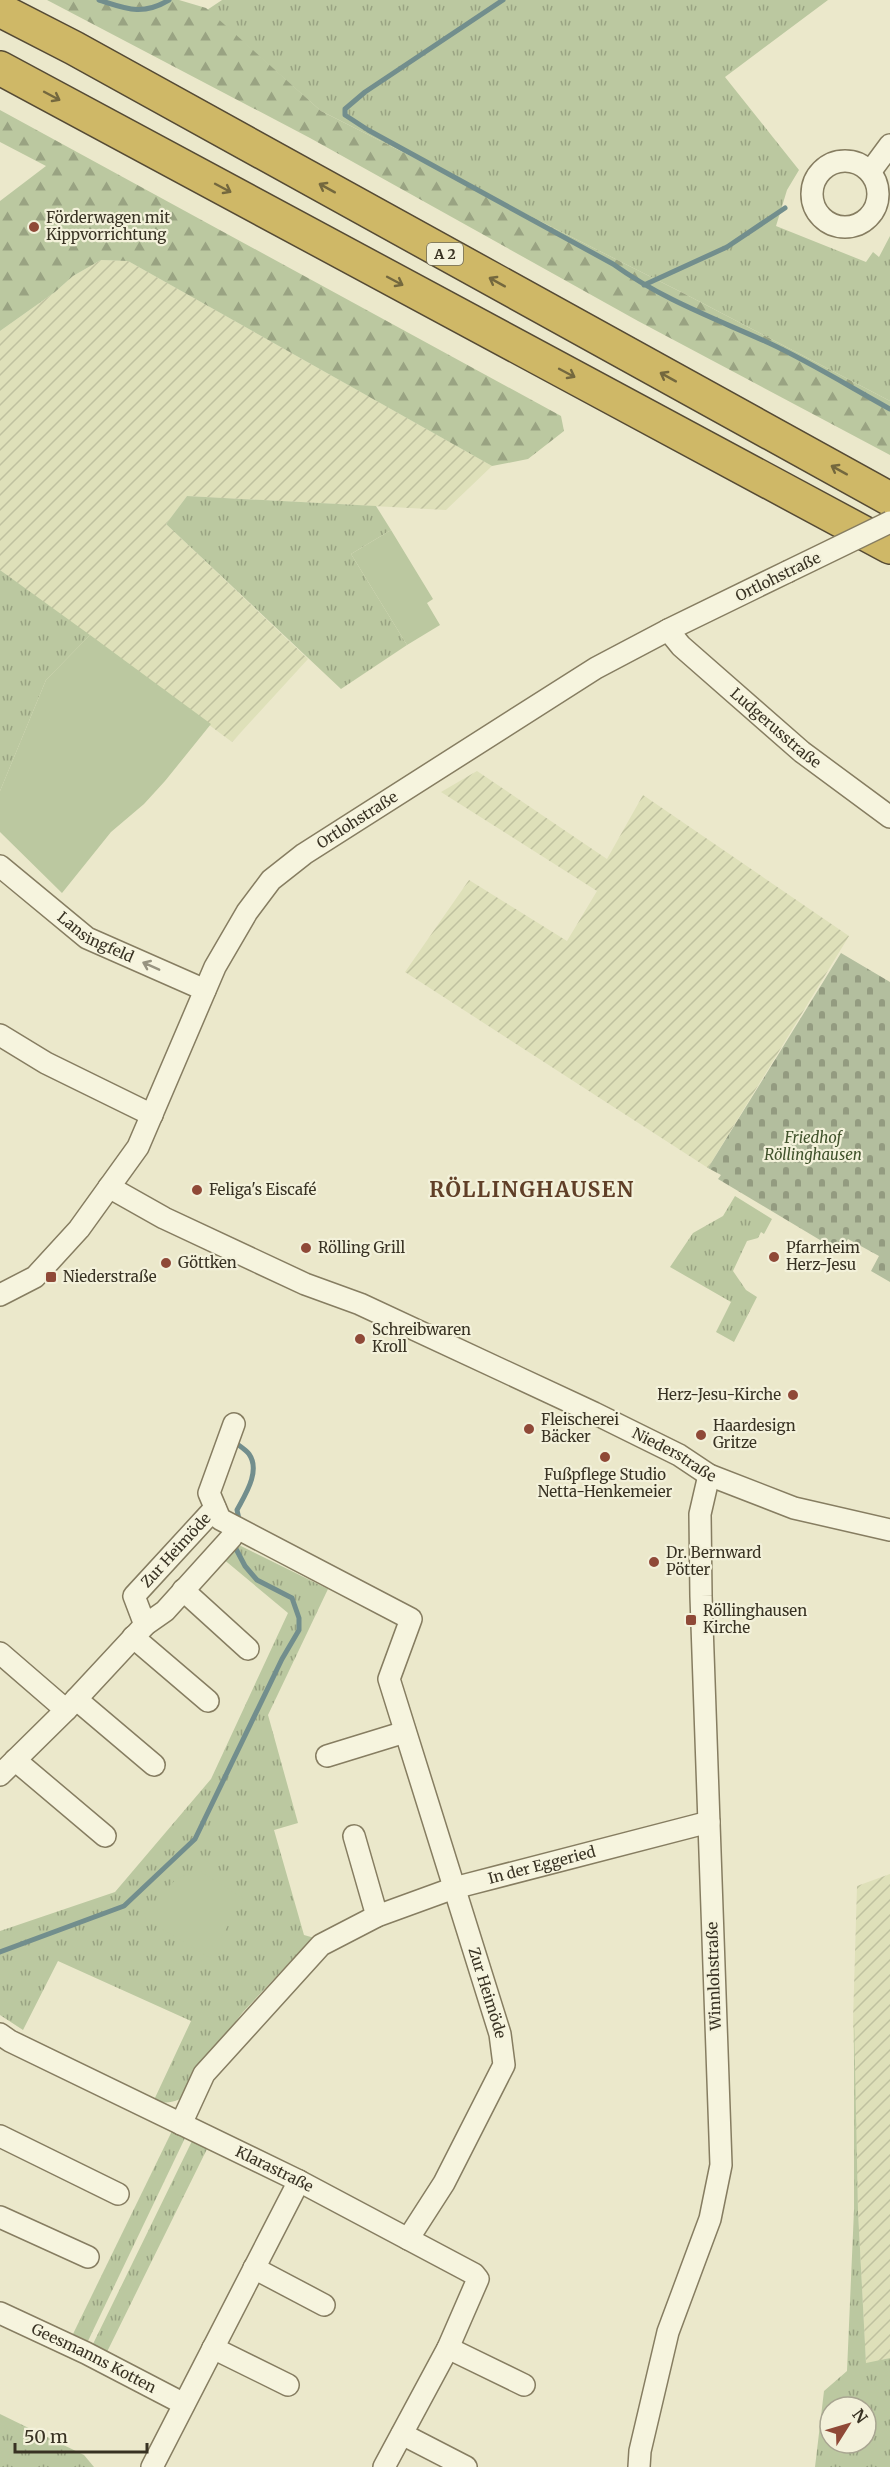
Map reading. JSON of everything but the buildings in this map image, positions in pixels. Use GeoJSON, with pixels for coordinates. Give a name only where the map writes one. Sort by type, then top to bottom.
{"type":"FeatureCollection","features":[{"type":"Feature","properties":{"kind":"highway","name":"A 2"},"geometry":{"type":"LineString","coordinates":[[0,10],[74,48],[890,499]]}},
{"type":"Feature","properties":{"kind":"highway"},"geometry":{"type":"LineString","coordinates":[[0,68],[890,547]]}},
{"type":"Feature","properties":{"kind":"street"},"geometry":{"type":"LineString","coordinates":[[870,172],[890,145]]}},
{"type":"Feature","properties":{"kind":"street","name":"Ortlohstraße"},"geometry":{"type":"LineString","coordinates":[[0,1295],[35,1277],[78,1229],[138,1147],[215,967],[247,912],[272,880],[304,854],[503,729],[569,684],[668,630],[890,522]]}},
{"type":"Feature","properties":{"kind":"street","name":"Ludgerusstraße"},"geometry":{"type":"LineString","coordinates":[[668,630],[688,653],[802,752],[890,817]]}},
{"type":"Feature","properties":{"kind":"street","name":"Lansingfeld"},"geometry":{"type":"LineString","coordinates":[[0,866],[87,938],[205,990]]}},
{"type":"Feature","properties":{"kind":"street"},"geometry":{"type":"LineString","coordinates":[[0,1035],[46,1063],[152,1115]]}},
{"type":"Feature","properties":{"kind":"street","name":"Niederstraße"},"geometry":{"type":"LineString","coordinates":[[110,1186],[164,1218],[305,1284],[360,1304],[594,1413],[679,1455],[709,1475],[794,1508],[890,1530]]}},
{"type":"Feature","properties":{"kind":"street","name":"Zur Heimöde"},"geometry":{"type":"LineString","coordinates":[[234,1424],[209,1493],[220,1519],[411,1619],[389,1678],[500,2034],[504,2065],[444,2183],[408,2239]]}},
{"type":"Feature","properties":{"kind":"street","name":"Winnlohstraße"},"geometry":{"type":"LineString","coordinates":[[639,2467],[640,2451],[668,2332],[710,2218],[721,2165],[700,1527],[700,1514],[709,1475]]}},
{"type":"Feature","properties":{"kind":"street","name":"Zur Heimöde"},"geometry":{"type":"LineString","coordinates":[[208,1701],[139,1631],[134,1596],[215,1508]]}},
{"type":"Feature","properties":{"kind":"street","name":"Zur Heimöde"},"geometry":{"type":"LineString","coordinates":[[0,1775],[139,1631],[165,1611],[231,1538],[236,1528]]}},
{"type":"Feature","properties":{"kind":"street"},"geometry":{"type":"LineString","coordinates":[[183,1590],[248,1649]]}},
{"type":"Feature","properties":{"kind":"street"},"geometry":{"type":"LineString","coordinates":[[0,1653],[154,1765]]}},
{"type":"Feature","properties":{"kind":"street"},"geometry":{"type":"LineString","coordinates":[[327,1756],[405,1732]]}},
{"type":"Feature","properties":{"kind":"street"},"geometry":{"type":"LineString","coordinates":[[15,1760],[105,1836]]}},
{"type":"Feature","properties":{"kind":"street","name":"In der Eggeried"},"geometry":{"type":"LineString","coordinates":[[181,2124],[204,2074],[321,1945],[377,1916],[454,1888],[709,1822]]}},
{"type":"Feature","properties":{"kind":"street"},"geometry":{"type":"LineString","coordinates":[[354,1836],[377,1916]]}},
{"type":"Feature","properties":{"kind":"street","name":"Klarastraße"},"geometry":{"type":"LineString","coordinates":[[3,2043],[181,2124],[299,2181],[474,2274],[478,2279],[448,2348],[384,2467]]}},
{"type":"Feature","properties":{"kind":"street"},"geometry":{"type":"LineString","coordinates":[[0,2136],[118,2194]]}},
{"type":"Feature","properties":{"kind":"street"},"geometry":{"type":"LineString","coordinates":[[152,2467],[299,2181]]}},
{"type":"Feature","properties":{"kind":"street"},"geometry":{"type":"LineString","coordinates":[[0,2217],[88,2257]]}},
{"type":"Feature","properties":{"kind":"street"},"geometry":{"type":"LineString","coordinates":[[254,2268],[324,2305]]}},
{"type":"Feature","properties":{"kind":"street","name":"Geesmanns Kotten"},"geometry":{"type":"LineString","coordinates":[[0,2313],[86,2353],[184,2404]]}},
{"type":"Feature","properties":{"kind":"street"},"geometry":{"type":"LineString","coordinates":[[213,2348],[288,2385]]}},
{"type":"Feature","properties":{"kind":"street"},"geometry":{"type":"LineString","coordinates":[[448,2348],[524,2385]]}},
{"type":"Feature","properties":{"kind":"street"},"geometry":{"type":"LineString","coordinates":[[402,2434],[466,2467]]}},
{"type":"Feature","properties":{"kind":"green space"},"geometry":{"type":"Polygon","coordinates":[[[47,0],[179,0],[206,8],[321,111],[683,293],[890,401],[890,455],[638,321],[310,138],[47,0]]]}},
{"type":"Feature","properties":{"kind":"green space"},"geometry":{"type":"Polygon","coordinates":[[[222,0],[828,0],[725,77],[799,170],[787,190],[776,226],[866,262],[873,252],[879,257],[890,236],[890,401],[683,293],[321,111],[207,10],[222,0]]]}},
{"type":"Feature","properties":{"kind":"green space"},"geometry":{"type":"Polygon","coordinates":[[[0,110],[561,416],[564,431],[528,459],[492,466],[128,261],[101,260],[73,276],[55,292],[0,331],[0,201],[46,166],[0,142],[0,110]]]}},
{"type":"Feature","properties":{"kind":"green space"},"geometry":{"type":"Polygon","coordinates":[[[101,260],[128,261],[492,466],[446,510],[187,496],[166,524],[308,659],[232,742],[0,570],[0,331],[55,292],[73,276],[101,260]]]}},
{"type":"Feature","properties":{"kind":"green space"},"geometry":{"type":"Polygon","coordinates":[[[187,496],[376,506],[391,530],[351,554],[407,645],[341,689],[166,524],[187,496]]]}},
{"type":"Feature","properties":{"kind":"green space"},"geometry":{"type":"Polygon","coordinates":[[[391,530],[433,599],[427,603],[440,625],[407,645],[351,554],[391,530]]]}},
{"type":"Feature","properties":{"kind":"green space"},"geometry":{"type":"Polygon","coordinates":[[[0,570],[90,635],[46,680],[0,791],[0,570]]]}},
{"type":"Feature","properties":{"kind":"green space"},"geometry":{"type":"Polygon","coordinates":[[[90,635],[211,724],[144,804],[111,832],[62,893],[0,832],[0,791],[46,680],[90,635]]]}},
{"type":"Feature","properties":{"kind":"green space"},"geometry":{"type":"Polygon","coordinates":[[[477,771],[607,859],[643,795],[849,936],[708,1168],[405,972],[469,880],[567,941],[597,891],[441,792],[477,771]]]}},
{"type":"Feature","properties":{"kind":"green space","name":"Friedhof Röllinghausen"},"geometry":{"type":"Polygon","coordinates":[[[841,953],[890,982],[890,1282],[871,1271],[879,1256],[848,1239],[840,1252],[718,1179],[721,1175],[708,1168],[841,953]]]}},
{"type":"Feature","properties":{"kind":"green space"},"geometry":{"type":"Polygon","coordinates":[[[735,1196],[772,1219],[764,1234],[761,1232],[758,1238],[747,1241],[733,1271],[746,1290],[757,1297],[734,1342],[716,1332],[731,1302],[670,1267],[693,1233],[723,1216],[735,1196]]]}},
{"type":"Feature","properties":{"kind":"green space"},"geometry":{"type":"Polygon","coordinates":[[[241,1546],[328,1589],[268,1715],[298,1823],[274,1830],[304,1935],[318,1939],[304,1947],[243,2012],[184,2097],[173,2102],[162,2102],[154,2100],[191,2021],[58,1961],[23,2030],[0,2015],[0,1931],[115,1892],[211,1779],[288,1613],[222,1558],[230,1549],[241,1546]]]}},
{"type":"Feature","properties":{"kind":"green space"},"geometry":{"type":"Polygon","coordinates":[[[198,1870],[243,1898],[210,1958],[152,1923],[148,1925],[144,1914],[176,1879],[198,1870]]]}},
{"type":"Feature","properties":{"kind":"green space"},"geometry":{"type":"Polygon","coordinates":[[[890,1874],[890,2358],[866,2364],[858,2211],[853,2021],[857,1886],[890,1874]]]}},
{"type":"Feature","properties":{"kind":"green space"},"geometry":{"type":"Polygon","coordinates":[[[854,2016],[858,2211],[866,2363],[890,2358],[890,2467],[815,2467],[818,2442],[818,2455],[878,2455],[878,2395],[824,2395],[824,2391],[847,2371],[854,2210],[854,2016]]]}},
{"type":"Feature","properties":{"kind":"green space"},"geometry":{"type":"Polygon","coordinates":[[[172,2131],[185,2138],[88,2341],[73,2334],[172,2131]]]}},
{"type":"Feature","properties":{"kind":"green space"},"geometry":{"type":"Polygon","coordinates":[[[192,2141],[207,2149],[104,2358],[98,2354],[101,2348],[93,2344],[192,2141]]]}},
{"type":"Feature","properties":{"kind":"green space"},"geometry":{"type":"Polygon","coordinates":[[[0,2414],[84,2455],[94,2467],[0,2467],[0,2414]]]}},
{"type":"Feature","properties":{"kind":"waterway"},"geometry":{"type":"LineString","coordinates":[[99,0],[134,9],[151,8],[169,0]]}},
{"type":"Feature","properties":{"kind":"waterway"},"geometry":{"type":"LineString","coordinates":[[503,0],[365,92],[345,109],[345,115],[368,130],[613,264],[651,288],[689,308],[784,350],[890,409]]}},
{"type":"Feature","properties":{"kind":"waterway"},"geometry":{"type":"LineString","coordinates":[[644,285],[727,247],[785,208]]}},
{"type":"Feature","properties":{"kind":"waterway"},"geometry":{"type":"LineString","coordinates":[[237,1444],[249,1454],[253,1468],[250,1483],[237,1510],[239,1519]]}},
{"type":"Feature","properties":{"kind":"waterway"},"geometry":{"type":"LineString","coordinates":[[0,1952],[124,1906],[195,1839],[282,1659],[299,1630],[299,1618],[292,1598],[257,1580],[245,1566],[235,1547]]}},
{"type":"Feature","properties":{"kind":"place","name":"Förderwagen mit Kippvorrichtung"},"geometry":{"type":"Point","coordinates":[34,227]}},
{"type":"Feature","properties":{"kind":"place","name":"Feliga's Eiscafé"},"geometry":{"type":"Point","coordinates":[197,1190]}},
{"type":"Feature","properties":{"kind":"place","name":"Rölling Grill"},"geometry":{"type":"Point","coordinates":[306,1248]}},
{"type":"Feature","properties":{"kind":"place","name":"Pfarrheim Herz-Jesu"},"geometry":{"type":"Point","coordinates":[774,1257]}},
{"type":"Feature","properties":{"kind":"place","name":"Göttken"},"geometry":{"type":"Point","coordinates":[166,1263]}},
{"type":"Feature","properties":{"kind":"place","name":"Niederstraße"},"geometry":{"type":"Point","coordinates":[51,1277]}},
{"type":"Feature","properties":{"kind":"place","name":"Schreibwaren Kroll"},"geometry":{"type":"Point","coordinates":[360,1339]}},
{"type":"Feature","properties":{"kind":"place","name":"Herz-Jesu-Kirche"},"geometry":{"type":"Point","coordinates":[793,1395]}},
{"type":"Feature","properties":{"kind":"place","name":"Fleischerei Bäcker"},"geometry":{"type":"Point","coordinates":[529,1429]}},
{"type":"Feature","properties":{"kind":"place","name":"Haardesign Gritze"},"geometry":{"type":"Point","coordinates":[701,1435]}},
{"type":"Feature","properties":{"kind":"place","name":"Fußpflege Studio Netta-Henkemeier"},"geometry":{"type":"Point","coordinates":[605,1457]}},
{"type":"Feature","properties":{"kind":"place","name":"Dr. Bernward Pötter"},"geometry":{"type":"Point","coordinates":[654,1562]}},
{"type":"Feature","properties":{"kind":"place","name":"Röllinghausen Kirche"},"geometry":{"type":"Point","coordinates":[691,1620]}},
{"type":"Feature","properties":{"kind":"district","name":"RÖLLINGHAUSEN"},"geometry":{"type":"Point","coordinates":[532,1190]}}]}
